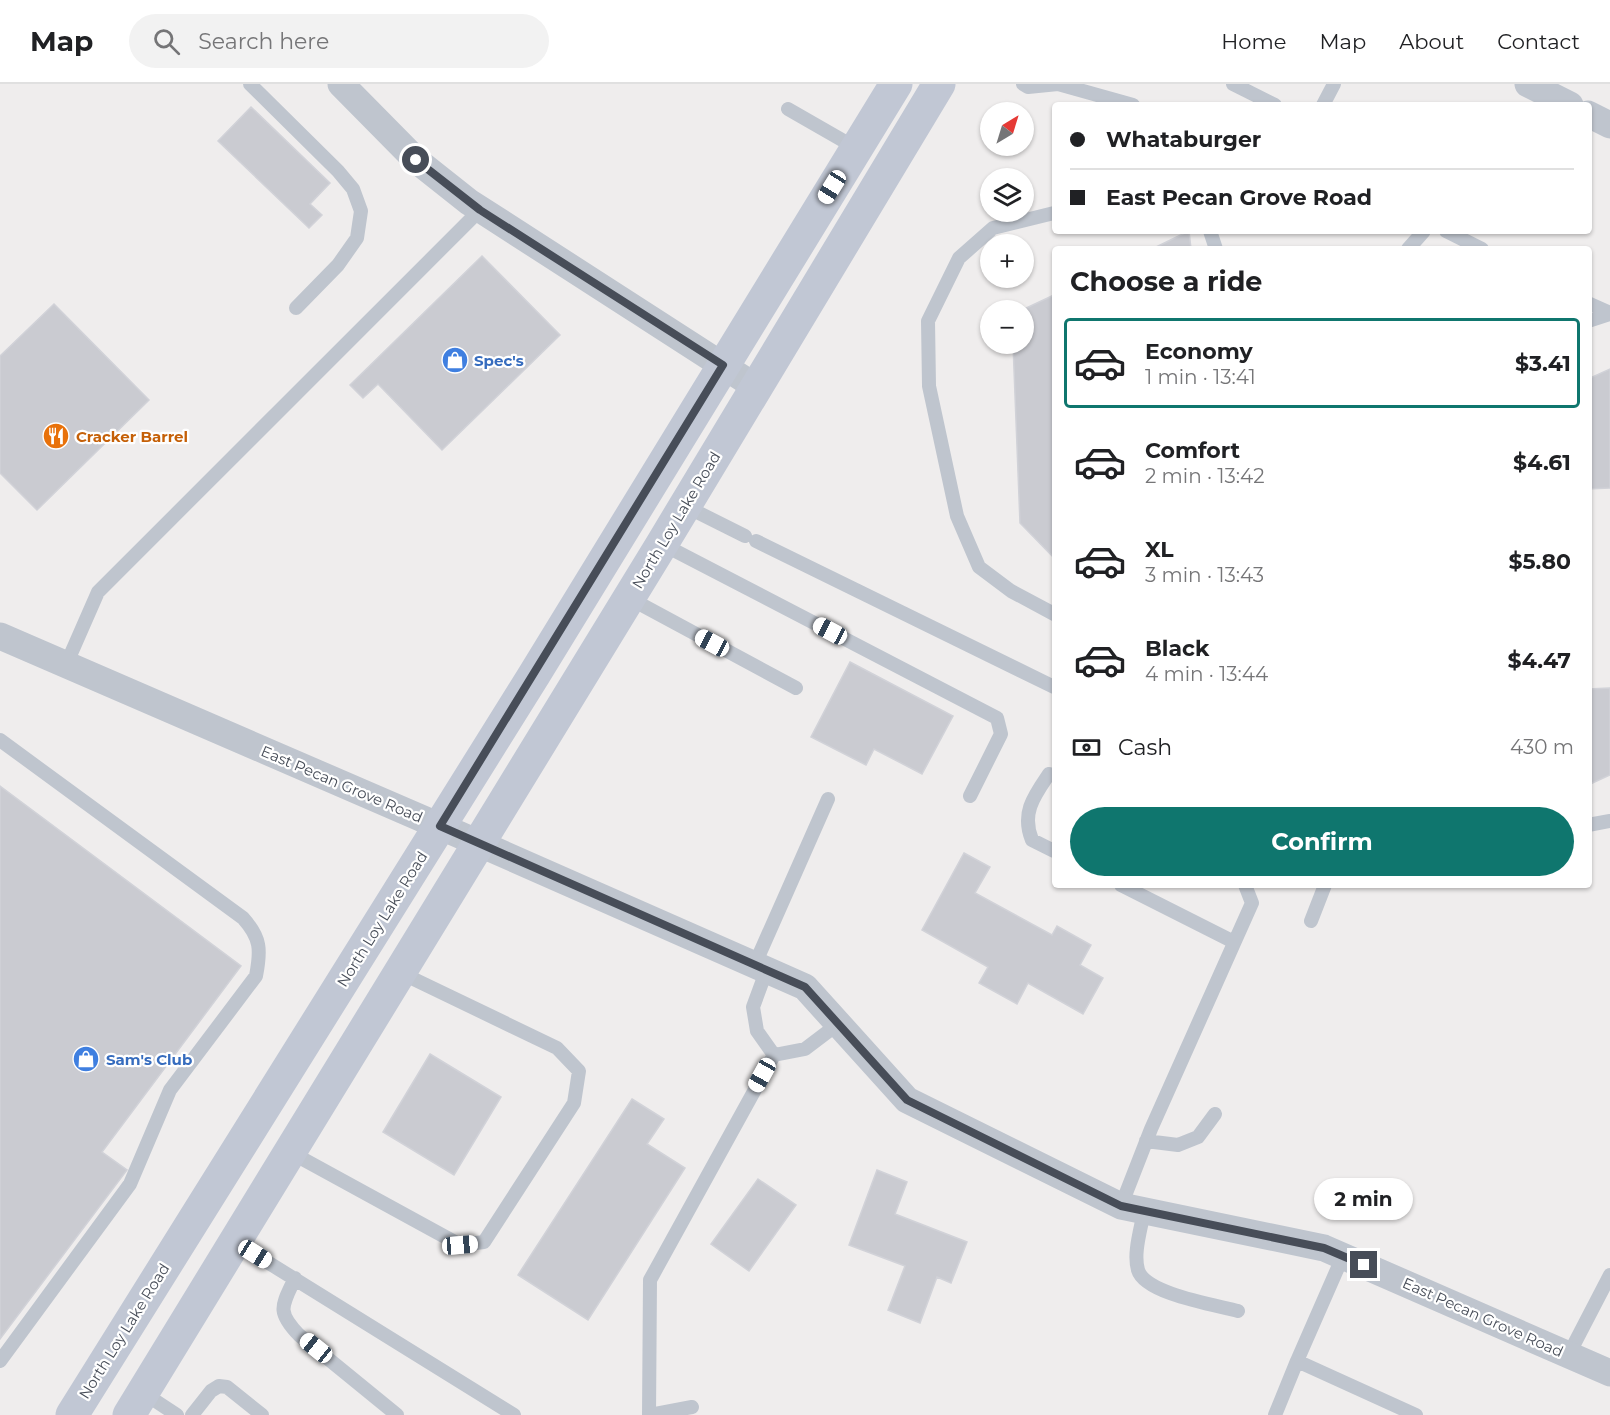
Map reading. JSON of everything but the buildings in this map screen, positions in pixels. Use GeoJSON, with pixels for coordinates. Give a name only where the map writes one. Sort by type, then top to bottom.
{"type":"FeatureCollection","features":[{"type":"Feature","properties":{"kind":"main road","name":"North Loy Lake Road"},"geometry":{"type":"LineString","coordinates":[[72,1415],[440,826],[896,84]]}},
{"type":"Feature","properties":{"kind":"main road","name":"North Loy Lake Road"},"geometry":{"type":"LineString","coordinates":[[136,1404],[662,544],[939,84]]}},
{"type":"Feature","properties":{"kind":"street"},"geometry":{"type":"LineString","coordinates":[[341,84],[416,160],[480,210],[756,387]]}},
{"type":"Feature","properties":{"kind":"street"},"geometry":{"type":"LineString","coordinates":[[1528,84],[1564,102]]}},
{"type":"Feature","properties":{"kind":"street"},"geometry":{"type":"LineString","coordinates":[[1592,116],[1610,125]]}},
{"type":"Feature","properties":{"kind":"street","name":"East Pecan Grove Road"},"geometry":{"type":"LineString","coordinates":[[0,636],[805,987],[907,1100],[1132,1208],[1324,1248],[1610,1373]]}},
{"type":"Feature","properties":{"kind":"lane"},"geometry":{"type":"LineString","coordinates":[[250,84],[339,171],[353,189],[361,211],[357,237],[338,265],[296,308]]}},
{"type":"Feature","properties":{"kind":"lane"},"geometry":{"type":"LineString","coordinates":[[1023,84],[1028,87],[1058,84],[1122,102]]}},
{"type":"Feature","properties":{"kind":"lane"},"geometry":{"type":"LineString","coordinates":[[1233,84],[1269,102]]}},
{"type":"Feature","properties":{"kind":"lane"},"geometry":{"type":"LineString","coordinates":[[1325,102],[1334,84]]}},
{"type":"Feature","properties":{"kind":"lane"},"geometry":{"type":"LineString","coordinates":[[788,109],[856,148]]}},
{"type":"Feature","properties":{"kind":"lane"},"geometry":{"type":"LineString","coordinates":[[66,665],[98,592],[480,210]]}},
{"type":"Feature","properties":{"kind":"lane"},"geometry":{"type":"LineString","coordinates":[[1052,213],[993,228],[959,258],[928,321],[929,386],[957,516],[979,567],[1011,591],[1052,613]]}},
{"type":"Feature","properties":{"kind":"lane"},"geometry":{"type":"LineString","coordinates":[[1411,246],[1421,234]]}},
{"type":"Feature","properties":{"kind":"lane"},"geometry":{"type":"LineString","coordinates":[[1452,234],[1474,246]]}},
{"type":"Feature","properties":{"kind":"lane"},"geometry":{"type":"LineString","coordinates":[[1592,305],[1610,314]]}},
{"type":"Feature","properties":{"kind":"lane"},"geometry":{"type":"LineString","coordinates":[[1592,320],[1610,314]]}},
{"type":"Feature","properties":{"kind":"lane"},"geometry":{"type":"LineString","coordinates":[[685,506],[1052,686]]}},
{"type":"Feature","properties":{"kind":"lane"},"geometry":{"type":"LineString","coordinates":[[662,544],[997,718],[1001,734],[970,796]]}},
{"type":"Feature","properties":{"kind":"lane"},"geometry":{"type":"LineString","coordinates":[[629,598],[796,688]]}},
{"type":"Feature","properties":{"kind":"lane"},"geometry":{"type":"LineString","coordinates":[[0,740],[243,918],[255,932],[260,953],[256,976],[170,1090],[130,1184],[0,1361]]}},
{"type":"Feature","properties":{"kind":"lane"},"geometry":{"type":"LineString","coordinates":[[1052,773],[1032,798],[1026,827],[1032,840],[1052,850]]}},
{"type":"Feature","properties":{"kind":"lane"},"geometry":{"type":"LineString","coordinates":[[774,1055],[757,1031],[753,1007],[761,966],[828,799]]}},
{"type":"Feature","properties":{"kind":"lane"},"geometry":{"type":"LineString","coordinates":[[1592,824],[1610,821]]}},
{"type":"Feature","properties":{"kind":"lane"},"geometry":{"type":"LineString","coordinates":[[1127,888],[1234,942]]}},
{"type":"Feature","properties":{"kind":"lane"},"geometry":{"type":"LineString","coordinates":[[1238,1311],[1165,1292],[1143,1280],[1137,1263],[1132,1208],[1146,1141],[1252,903],[1246,888]]}},
{"type":"Feature","properties":{"kind":"lane"},"geometry":{"type":"LineString","coordinates":[[1311,921],[1324,888]]}},
{"type":"Feature","properties":{"kind":"lane"},"geometry":{"type":"LineString","coordinates":[[290,1152],[460,1245],[484,1242],[574,1103],[579,1071],[557,1048],[399,972]]}},
{"type":"Feature","properties":{"kind":"lane"},"geometry":{"type":"LineString","coordinates":[[774,1055],[805,1049],[838,1024]]}},
{"type":"Feature","properties":{"kind":"lane"},"geometry":{"type":"LineString","coordinates":[[692,1407],[649,1415],[650,1280],[774,1055]]}},
{"type":"Feature","properties":{"kind":"lane"},"geometry":{"type":"LineString","coordinates":[[1146,1141],[1178,1145],[1198,1137],[1215,1114]]}},
{"type":"Feature","properties":{"kind":"lane"},"geometry":{"type":"LineString","coordinates":[[235,1242],[514,1415]]}},
{"type":"Feature","properties":{"kind":"lane"},"geometry":{"type":"LineString","coordinates":[[1275,1415],[1343,1256]]}},
{"type":"Feature","properties":{"kind":"lane"},"geometry":{"type":"LineString","coordinates":[[1569,1354],[1610,1275]]}},
{"type":"Feature","properties":{"kind":"lane"},"geometry":{"type":"LineString","coordinates":[[295,1278],[282,1305],[286,1321],[299,1335],[396,1415]]}},
{"type":"Feature","properties":{"kind":"lane"},"geometry":{"type":"LineString","coordinates":[[1297,1361],[1416,1415]]}},
{"type":"Feature","properties":{"kind":"lane"},"geometry":{"type":"LineString","coordinates":[[192,1415],[211,1391],[219,1386],[227,1387],[262,1415]]}},
{"type":"Feature","properties":{"kind":"lane"},"geometry":{"type":"LineString","coordinates":[[136,1404],[177,1415]]}},
{"type":"Feature","properties":{"kind":"place","name":"Spec's"},"geometry":{"type":"Point","coordinates":[455,360]}},
{"type":"Feature","properties":{"kind":"place","name":"Cracker Barrel"},"geometry":{"type":"Point","coordinates":[56,436]}},
{"type":"Feature","properties":{"kind":"place","name":"Sam's Club"},"geometry":{"type":"Point","coordinates":[86,1059]}},
{"type":"Feature","properties":{"kind":"route"},"geometry":{"type":"LineString","coordinates":[[416,160],[480,210],[723,365],[440,826],[805,987],[907,1100],[1121,1206],[1324,1248],[1364,1265]]}}]}
